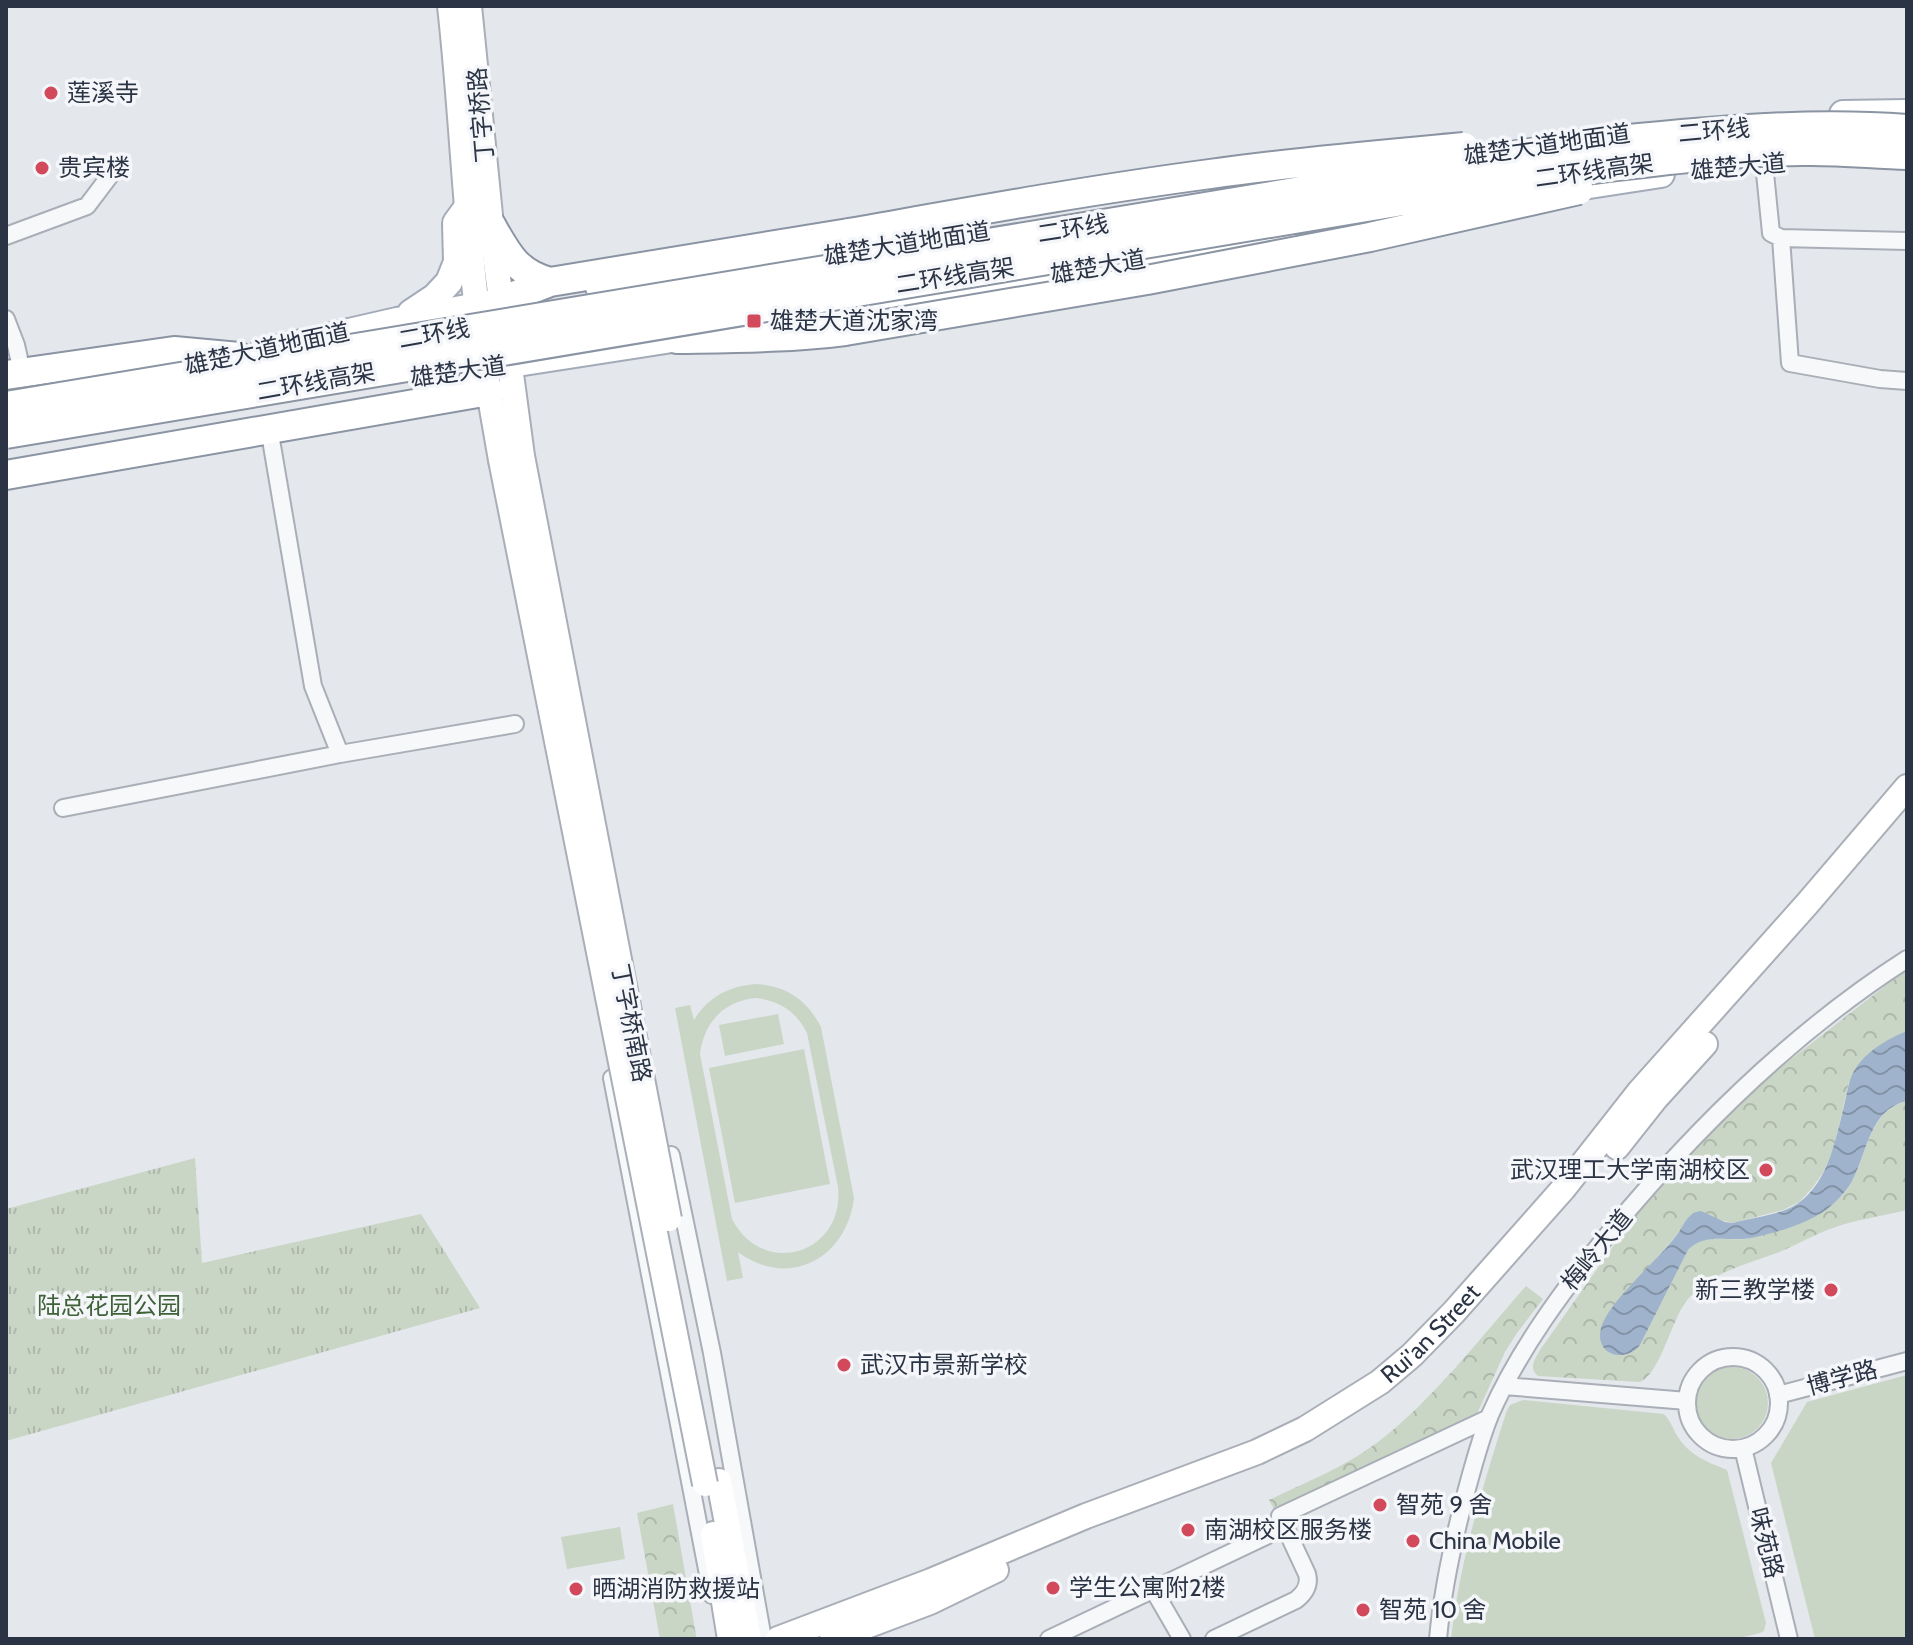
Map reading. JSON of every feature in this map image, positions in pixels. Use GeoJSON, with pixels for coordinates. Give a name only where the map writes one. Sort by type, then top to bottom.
{"type":"FeatureCollection","features":[{"type":"Feature","properties":{"kind":"highway","name":"二环线"},"geometry":{"type":"LineString","coordinates":[[6,406],[1597,142],[1777,126],[1907,129]]}},
{"type":"Feature","properties":{"kind":"highway"},"geometry":{"type":"LineString","coordinates":[[489,304],[550,282],[1209,174],[1536,140],[1597,142]]}},
{"type":"Feature","properties":{"kind":"highway","name":"二环线高架"},"geometry":{"type":"LineString","coordinates":[[6,434],[1593,169],[1762,152],[1907,155]]}},
{"type":"Feature","properties":{"kind":"highway"},"geometry":{"type":"LineString","coordinates":[[677,339],[782,337],[845,331],[1147,280],[1669,174],[1792,162],[1907,166]]}},
{"type":"Feature","properties":{"kind":"highway"},"geometry":{"type":"LineString","coordinates":[[491,225],[514,263],[531,276],[550,282]]}},
{"type":"Feature","properties":{"kind":"highway"},"geometry":{"type":"LineString","coordinates":[[14,374],[174,351],[239,357]]}},
{"type":"Feature","properties":{"kind":"highway"},"geometry":{"type":"LineString","coordinates":[[6,475],[498,389]]}},
{"type":"Feature","properties":{"kind":"main road","name":"丁字桥路"},"geometry":{"type":"LineString","coordinates":[[450,6],[467,208],[489,304]]}},
{"type":"Feature","properties":{"kind":"main road","name":"丁字桥路"},"geometry":{"type":"LineString","coordinates":[[469,6],[491,225],[489,304]]}},
{"type":"Feature","properties":{"kind":"main road","name":"雄楚大道地面道"},"geometry":{"type":"LineString","coordinates":[[6,398],[239,357],[397,321],[489,304],[806,260],[1382,169],[1772,115],[1907,113]]}},
{"type":"Feature","properties":{"kind":"main road","name":"雄楚大道"},"geometry":{"type":"LineString","coordinates":[[6,442],[498,389],[677,339],[1380,218],[1645,176],[1764,163],[1907,166]]}},
{"type":"Feature","properties":{"kind":"main road"},"geometry":{"type":"LineString","coordinates":[[397,321],[435,297],[449,282],[457,262],[456,223],[467,208]]}},
{"type":"Feature","properties":{"kind":"main road","name":"丁字桥南路"},"geometry":{"type":"LineString","coordinates":[[489,304],[498,389],[712,1482],[749,1639]]}},
{"type":"Feature","properties":{"kind":"main road","name":"Rui'an Street"},"geometry":{"type":"LineString","coordinates":[[778,1639],[931,1581],[1099,1510],[1257,1452],[1305,1429],[1380,1382],[1412,1355],[1464,1301],[1563,1189],[1640,1091],[1907,787]]}},
{"type":"Feature","properties":{"kind":"main road","name":"Rui'an Street"},"geometry":{"type":"LineString","coordinates":[[832,1639],[930,1602],[1036,1551],[1280,1457],[1330,1431],[1420,1368],[1449,1340],[1570,1204],[1655,1099],[1907,812]]}},
{"type":"Feature","properties":{"kind":"main road","name":"丁字桥南路"},"geometry":{"type":"LineString","coordinates":[[712,1482],[730,1639]]}},
{"type":"Feature","properties":{"kind":"street"},"geometry":{"type":"LineString","coordinates":[[1764,163],[1771,233],[1781,238],[1907,241]]}},
{"type":"Feature","properties":{"kind":"street"},"geometry":{"type":"LineString","coordinates":[[6,236],[87,206],[118,165]]}},
{"type":"Feature","properties":{"kind":"street"},"geometry":{"type":"LineString","coordinates":[[1781,238],[1790,363],[1907,381]]}},
{"type":"Feature","properties":{"kind":"street"},"geometry":{"type":"LineString","coordinates":[[6,319],[16,345],[14,374]]}},
{"type":"Feature","properties":{"kind":"street"},"geometry":{"type":"LineString","coordinates":[[269,428],[313,686],[340,754]]}},
{"type":"Feature","properties":{"kind":"street"},"geometry":{"type":"LineString","coordinates":[[63,808],[340,754],[515,724]]}},
{"type":"Feature","properties":{"kind":"street","name":"梅岭大道"},"geometry":{"type":"LineString","coordinates":[[1438,1639],[1450,1557],[1489,1418],[1504,1386],[1557,1300],[1646,1190],[1693,1139],[1776,1059],[1907,959]]}},
{"type":"Feature","properties":{"kind":"street"},"geometry":{"type":"LineString","coordinates":[[612,1078],[720,1639]]}},
{"type":"Feature","properties":{"kind":"street"},"geometry":{"type":"LineString","coordinates":[[628,1165],[671,1155],[712,1353],[763,1639]]}},
{"type":"Feature","properties":{"kind":"street"},"geometry":{"type":"LineString","coordinates":[[1729,1358],[1748,1360],[1764,1370],[1775,1386],[1778,1410],[1773,1425],[1763,1437],[1735,1449],[1706,1441],[1691,1424],[1687,1401],[1691,1383],[1703,1368],[1729,1358]]}},
{"type":"Feature","properties":{"kind":"street","name":"博学路"},"geometry":{"type":"LineString","coordinates":[[1778,1395],[1907,1361]]}},
{"type":"Feature","properties":{"kind":"street"},"geometry":{"type":"LineString","coordinates":[[1504,1386],[1687,1401]]}},
{"type":"Feature","properties":{"kind":"street"},"geometry":{"type":"LineString","coordinates":[[1214,1639],[1296,1600],[1304,1592],[1307,1574],[1280,1516],[1489,1418]]}},
{"type":"Feature","properties":{"kind":"street","name":"味苑路"},"geometry":{"type":"LineString","coordinates":[[1743,1448],[1789,1639]]}},
{"type":"Feature","properties":{"kind":"street"},"geometry":{"type":"LineString","coordinates":[[1049,1639],[1285,1527]]}},
{"type":"Feature","properties":{"kind":"street"},"geometry":{"type":"LineString","coordinates":[[1153,1589],[1182,1639]]}},
{"type":"Feature","properties":{"kind":"green space"},"geometry":{"type":"Polygon","coordinates":[[[1907,969],[1907,1031],[1878,1047],[1849,1082],[1835,1143],[1813,1187],[1799,1202],[1783,1210],[1733,1223],[1717,1219],[1686,1221],[1618,1301],[1615,1354],[1629,1353],[1640,1345],[1688,1250],[1694,1244],[1709,1239],[1752,1238],[1800,1223],[1826,1209],[1849,1187],[1877,1123],[1894,1106],[1907,1101],[1907,1210],[1830,1229],[1706,1283],[1682,1308],[1654,1368],[1640,1382],[1538,1376],[1533,1367],[1540,1350],[1628,1225],[1706,1137],[1764,1080],[1907,969]]]}},
{"type":"Feature","properties":{"kind":"green space"},"geometry":{"type":"Polygon","coordinates":[[[746,985],[767,985],[795,996],[821,1027],[854,1198],[840,1237],[828,1251],[812,1262],[777,1268],[757,1263],[738,1252],[743,1278],[727,1281],[675,1008],[690,1005],[694,1020],[713,999],[728,990],[746,985]],[[765,999],[745,1000],[725,1009],[706,1032],[700,1054],[732,1219],[746,1238],[763,1249],[781,1253],[799,1251],[816,1242],[829,1229],[837,1210],[838,1187],[807,1033],[792,1013],[765,999]]]}},
{"type":"Feature","properties":{"kind":"green space"},"geometry":{"type":"Polygon","coordinates":[[[778,1014],[784,1044],[725,1056],[719,1025],[778,1014]]]}},
{"type":"Feature","properties":{"kind":"green space"},"geometry":{"type":"Polygon","coordinates":[[[804,1049],[830,1184],[735,1203],[709,1068],[804,1049]]]}},
{"type":"Feature","properties":{"kind":"green space","name":"陆总花园公园"},"geometry":{"type":"Polygon","coordinates":[[[195,1158],[202,1263],[421,1214],[480,1308],[6,1441],[6,1209],[195,1158]]]}},
{"type":"Feature","properties":{"kind":"green space"},"geometry":{"type":"Polygon","coordinates":[[[1526,1286],[1543,1299],[1505,1352],[1476,1416],[1275,1511],[1269,1500],[1352,1459],[1398,1426],[1455,1368],[1526,1286]]]}},
{"type":"Feature","properties":{"kind":"green space"},"geometry":{"type":"Polygon","coordinates":[[[1739,1367],[1758,1377],[1766,1389],[1766,1417],[1758,1429],[1746,1437],[1725,1439],[1706,1429],[1698,1417],[1696,1396],[1706,1377],[1718,1369],[1739,1367]]]}},
{"type":"Feature","properties":{"kind":"green space"},"geometry":{"type":"Polygon","coordinates":[[[1907,1375],[1907,1639],[1815,1639],[1771,1463],[1807,1402],[1907,1375]]]}},
{"type":"Feature","properties":{"kind":"green space"},"geometry":{"type":"Polygon","coordinates":[[[1523,1400],[1664,1414],[1688,1449],[1727,1470],[1766,1623],[1764,1631],[1736,1639],[1451,1639],[1466,1552],[1489,1466],[1507,1410],[1510,1405],[1523,1400]]]}},
{"type":"Feature","properties":{"kind":"green space"},"geometry":{"type":"Polygon","coordinates":[[[673,1504],[696,1639],[660,1639],[637,1513],[673,1504]]]}},
{"type":"Feature","properties":{"kind":"green space"},"geometry":{"type":"Polygon","coordinates":[[[620,1527],[625,1559],[567,1569],[561,1537],[620,1527]]]}},
{"type":"Feature","properties":{"kind":"water"},"geometry":{"type":"Polygon","coordinates":[[[1907,1031],[1907,1101],[1884,1113],[1877,1123],[1857,1171],[1840,1198],[1818,1215],[1781,1230],[1752,1238],[1709,1239],[1694,1244],[1688,1250],[1640,1345],[1627,1354],[1612,1354],[1606,1350],[1600,1337],[1605,1318],[1693,1214],[1701,1211],[1733,1223],[1778,1213],[1804,1199],[1828,1163],[1854,1071],[1877,1047],[1907,1031]]]}},
{"type":"Feature","properties":{"kind":"place","name":"莲溪寺"},"geometry":{"type":"Point","coordinates":[51,93]}},
{"type":"Feature","properties":{"kind":"place","name":"贵宾楼"},"geometry":{"type":"Point","coordinates":[42,168]}},
{"type":"Feature","properties":{"kind":"place","name":"雄楚大道沈家湾"},"geometry":{"type":"Point","coordinates":[754,321]}},
{"type":"Feature","properties":{"kind":"place","name":"武汉理工大学南湖校区"},"geometry":{"type":"Point","coordinates":[1766,1170]}},
{"type":"Feature","properties":{"kind":"place","name":"新三教学楼"},"geometry":{"type":"Point","coordinates":[1831,1290]}},
{"type":"Feature","properties":{"kind":"place","name":"武汉市景新学校"},"geometry":{"type":"Point","coordinates":[844,1365]}},
{"type":"Feature","properties":{"kind":"place","name":"智苑 9 舍"},"geometry":{"type":"Point","coordinates":[1380,1505]}},
{"type":"Feature","properties":{"kind":"place","name":"南湖校区服务楼"},"geometry":{"type":"Point","coordinates":[1188,1530]}},
{"type":"Feature","properties":{"kind":"place","name":"China Mobile"},"geometry":{"type":"Point","coordinates":[1413,1541]}},
{"type":"Feature","properties":{"kind":"place","name":"学生公寓附2楼"},"geometry":{"type":"Point","coordinates":[1053,1588]}},
{"type":"Feature","properties":{"kind":"place","name":"晒湖消防救援站"},"geometry":{"type":"Point","coordinates":[576,1589]}},
{"type":"Feature","properties":{"kind":"place","name":"智苑 10 舍"},"geometry":{"type":"Point","coordinates":[1363,1610]}}]}
